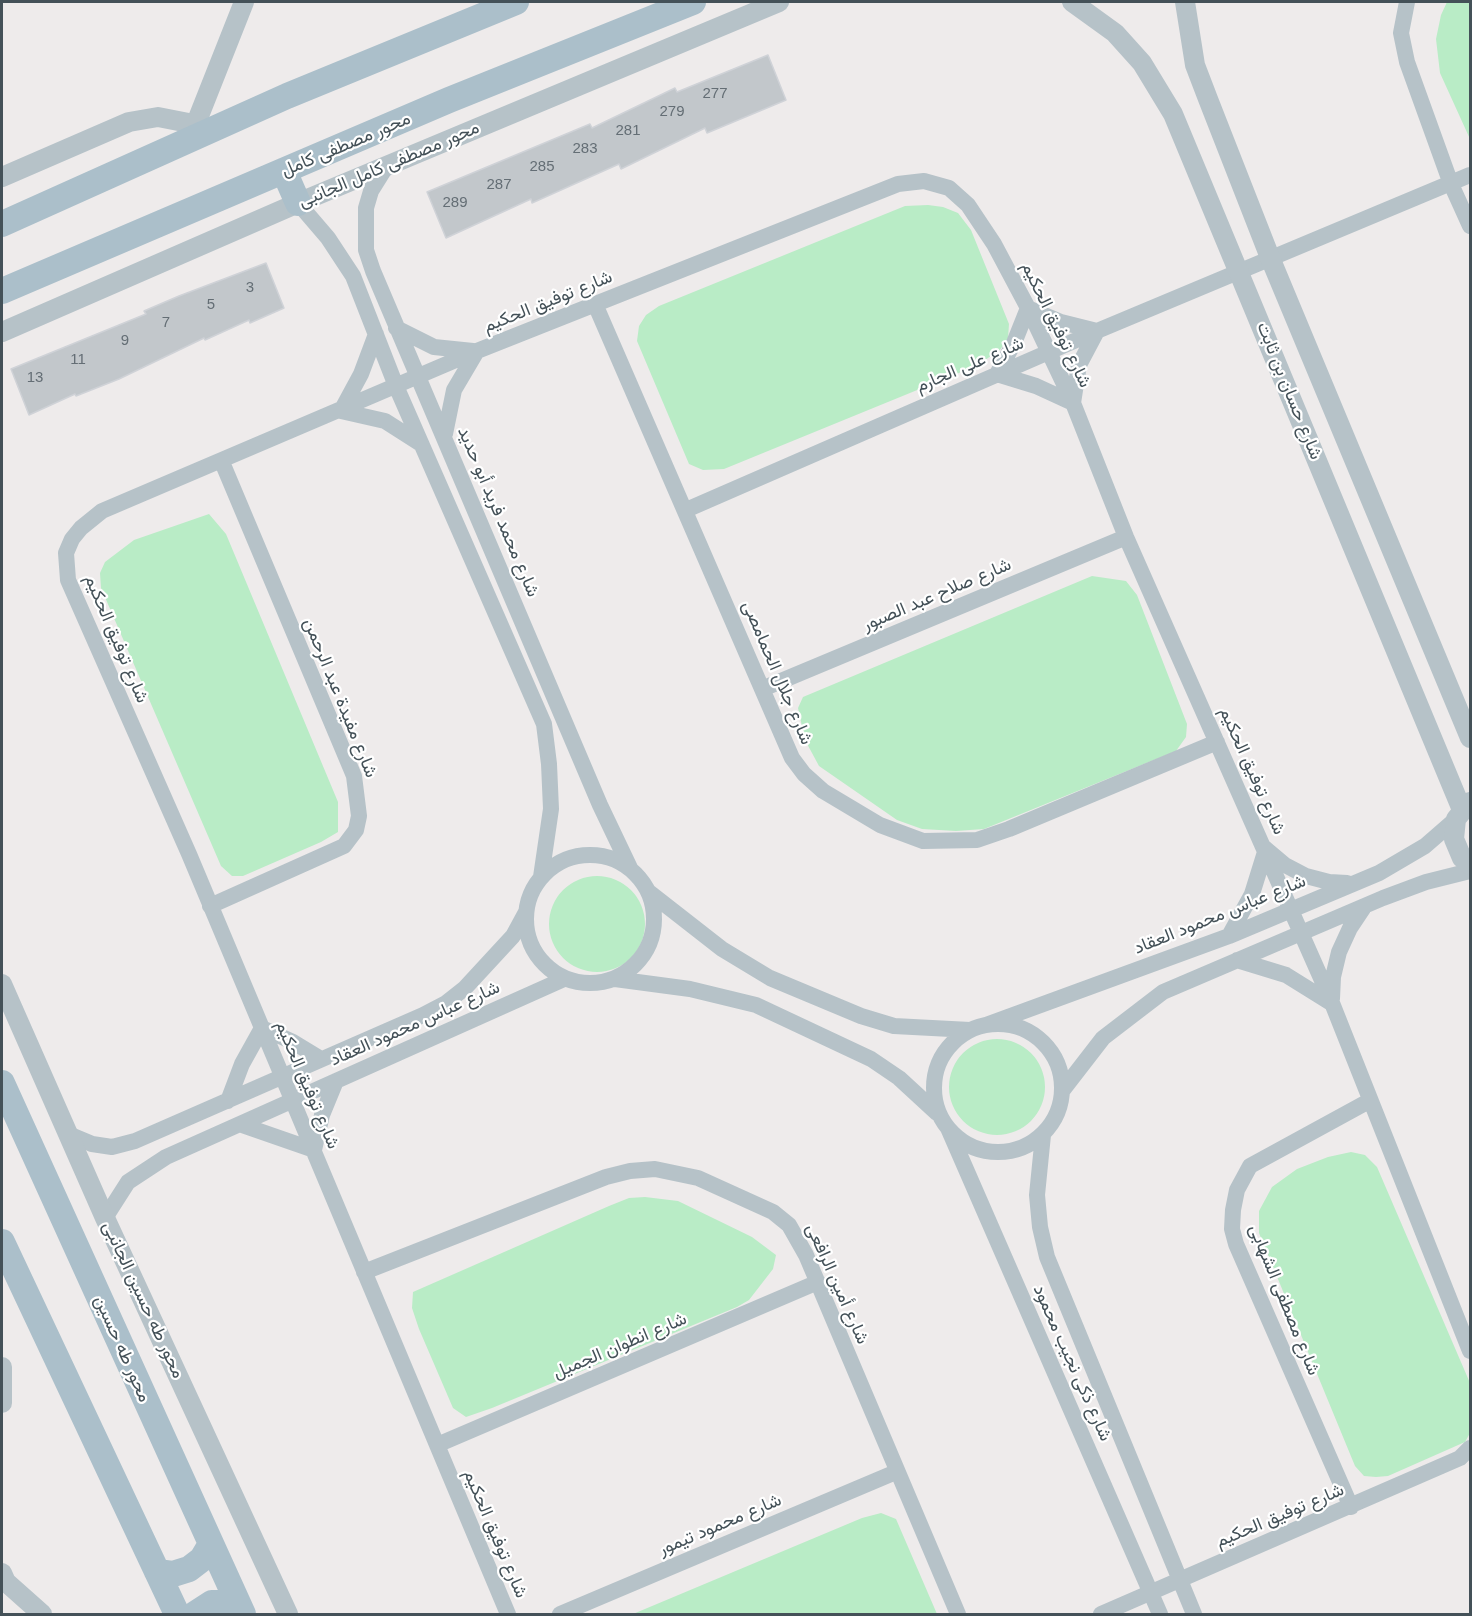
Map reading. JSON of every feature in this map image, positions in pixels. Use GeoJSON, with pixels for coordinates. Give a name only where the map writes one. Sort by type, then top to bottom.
{"type":"FeatureCollection","features":[{"type":"Feature","properties":{"kind":"main road"},"geometry":{"type":"LineString","coordinates":[[2,224],[200,130],[516,2]]}},
{"type":"Feature","properties":{"kind":"main road","name":"محور مصطفى كامل"},"geometry":{"type":"LineString","coordinates":[[2,291],[449,100],[693,2]]}},
{"type":"Feature","properties":{"kind":"main road"},"geometry":{"type":"LineString","coordinates":[[284,171],[298,203]]}},
{"type":"Feature","properties":{"kind":"main road","name":"محور طه حسين"},"geometry":{"type":"LineString","coordinates":[[2,1083],[240,1608]]}},
{"type":"Feature","properties":{"kind":"main road"},"geometry":{"type":"LineString","coordinates":[[2,1242],[11,1288],[177,1614]]}},
{"type":"Feature","properties":{"kind":"main road"},"geometry":{"type":"LineString","coordinates":[[157,1572],[173,1574],[189,1569],[202,1559],[210,1544]]}},
{"type":"Feature","properties":{"kind":"main road"},"geometry":{"type":"LineString","coordinates":[[195,1614],[212,1603],[240,1608]]}},
{"type":"Feature","properties":{"kind":"street"},"geometry":{"type":"LineString","coordinates":[[2,177],[129,122],[158,117],[200,130],[244,2]]}},
{"type":"Feature","properties":{"kind":"street","name":"محور مصطفى كامل الجانبى"},"geometry":{"type":"LineString","coordinates":[[2,332],[298,203],[779,2]]}},
{"type":"Feature","properties":{"kind":"street","name":"شارع حسان بن ثابت"},"geometry":{"type":"LineString","coordinates":[[1072,2],[1115,33],[1142,63],[1173,114],[1463,811]]}},
{"type":"Feature","properties":{"kind":"street","name":"شارع حسان بن ثابت"},"geometry":{"type":"LineString","coordinates":[[1185,2],[1195,65],[1271,260],[1470,738]]}},
{"type":"Feature","properties":{"kind":"street"},"geometry":{"type":"LineString","coordinates":[[1407,2],[1401,33],[1407,62],[1451,184],[1470,226]]}},
{"type":"Feature","properties":{"kind":"street","name":"شارع محمد فريد أبو حديد"},"geometry":{"type":"LineString","coordinates":[[386,167],[371,191],[365,226],[366,250],[396,328],[444,435],[595,795],[630,868]]}},
{"type":"Feature","properties":{"kind":"street","name":"شارع على الجارم"},"geometry":{"type":"LineString","coordinates":[[686,510],[1097,330],[1241,273],[1470,176]]}},
{"type":"Feature","properties":{"kind":"street","name":"شارع توفيق الحكيم"},"geometry":{"type":"LineString","coordinates":[[508,1614],[283,1077],[68,580],[66,553],[81,528],[102,511],[222,462],[477,351],[872,192],[898,184],[924,181],[949,188],[968,205],[994,244],[1028,308],[1074,403],[1126,537],[1266,849],[1300,933],[1332,1003],[1470,1351]]}},
{"type":"Feature","properties":{"kind":"street"},"geometry":{"type":"LineString","coordinates":[[298,203],[341,256],[353,276],[396,386],[544,724],[551,809],[541,877]]}},
{"type":"Feature","properties":{"kind":"street","name":"شارع جلال الحمامصى"},"geometry":{"type":"LineString","coordinates":[[595,304],[792,758],[804,774],[823,790],[880,825],[923,841],[977,840],[1009,829],[1217,742]]}},
{"type":"Feature","properties":{"kind":"street"},"geometry":{"type":"LineString","coordinates":[[1028,308],[1061,322],[1097,330],[1079,365],[1074,403],[1036,386],[997,374],[1014,343],[1028,308]]}},
{"type":"Feature","properties":{"kind":"street"},"geometry":{"type":"LineString","coordinates":[[396,328],[434,347],[477,351],[454,390],[444,435]]}},
{"type":"Feature","properties":{"kind":"street"},"geometry":{"type":"LineString","coordinates":[[376,334],[361,374],[341,411],[385,421],[424,446]]}},
{"type":"Feature","properties":{"kind":"street","name":"شارع مفيدة عبد الرحمن"},"geometry":{"type":"LineString","coordinates":[[210,906],[344,846],[356,831],[359,816],[354,776],[222,462]]}},
{"type":"Feature","properties":{"kind":"street","name":"شارع صلاح عبد الصبور"},"geometry":{"type":"LineString","coordinates":[[762,689],[1126,537]]}},
{"type":"Feature","properties":{"kind":"street"},"geometry":{"type":"LineString","coordinates":[[1463,811],[1454,839],[1457,849],[1470,865]]}},
{"type":"Feature","properties":{"kind":"street","name":"شارع عباس محمود العقاد"},"geometry":{"type":"LineString","coordinates":[[649,892],[722,949],[770,978],[861,1016],[894,1026],[978,1027],[1229,936],[1291,908],[1353,884],[1411,855],[1463,811]]}},
{"type":"Feature","properties":{"kind":"street"},"geometry":{"type":"LineString","coordinates":[[1229,936],[1252,894],[1266,849],[1285,865],[1306,876],[1329,882],[1353,884]]}},
{"type":"Feature","properties":{"kind":"street"},"geometry":{"type":"LineString","coordinates":[[584,855],[616,860],[630,868],[649,892],[654,912],[650,943],[646,952],[633,968],[615,979],[598,984],[564,979],[538,958],[526,928],[529,899],[541,877],[553,866],[584,855]]}},
{"type":"Feature","properties":{"kind":"street"},"geometry":{"type":"LineString","coordinates":[[1062,1091],[1103,1038],[1162,992],[1364,906],[1426,882],[1470,871]]}},
{"type":"Feature","properties":{"kind":"street"},"geometry":{"type":"LineString","coordinates":[[1237,960],[1287,975],[1332,1003],[1333,977],[1339,952],[1364,906]]}},
{"type":"Feature","properties":{"kind":"street","name":"شارع عباس محمود العقاد"},"geometry":{"type":"LineString","coordinates":[[68,1134],[92,1144],[112,1147],[158,1133],[446,1003],[465,988],[513,936],[526,912]]}},
{"type":"Feature","properties":{"kind":"street","name":"شارع عباس محمود العقاد"},"geometry":{"type":"LineString","coordinates":[[105,1218],[128,1182],[165,1157],[242,1125],[564,979]]}},
{"type":"Feature","properties":{"kind":"street"},"geometry":{"type":"LineString","coordinates":[[615,979],[690,989],[756,1005],[842,1043],[871,1059],[924,1099],[944,1122],[971,1146],[1001,1153],[1030,1144],[1042,1135],[1056,1115],[1062,1091],[1061,1074],[1055,1058],[1046,1045],[1033,1034],[1002,1023],[978,1027],[956,1039],[945,1052],[937,1067],[934,1083],[935,1100],[944,1122]]}},
{"type":"Feature","properties":{"kind":"street","name":"محور طه حسين الجانبى"},"geometry":{"type":"LineString","coordinates":[[2,984],[105,1218],[288,1614]]}},
{"type":"Feature","properties":{"kind":"street"},"geometry":{"type":"LineString","coordinates":[[228,1101],[242,1064],[262,1028],[293,1042],[321,1059]]}},
{"type":"Feature","properties":{"kind":"street"},"geometry":{"type":"LineString","coordinates":[[242,1125],[314,1150],[322,1115],[336,1081]]}},
{"type":"Feature","properties":{"kind":"street","name":"شارع مصطفى الشهابى"},"geometry":{"type":"LineString","coordinates":[[1351,1507],[1236,1244],[1232,1229],[1237,1190],[1250,1166],[1369,1101]]}},
{"type":"Feature","properties":{"kind":"street","name":"شارع ذكى نجيب محمود"},"geometry":{"type":"LineString","coordinates":[[944,1122],[1160,1614]]}},
{"type":"Feature","properties":{"kind":"street","name":"شارع ذكى نجيب محمود"},"geometry":{"type":"LineString","coordinates":[[1042,1135],[1037,1196],[1040,1227],[1047,1257],[1194,1614]]}},
{"type":"Feature","properties":{"kind":"street","name":"شارع أمين الرافعى"},"geometry":{"type":"LineString","coordinates":[[364,1272],[606,1177],[630,1171],[656,1169],[698,1178],[773,1212],[789,1225],[798,1238],[958,1614]]}},
{"type":"Feature","properties":{"kind":"street","name":"شارع انطوان الجميل"},"geometry":{"type":"LineString","coordinates":[[436,1445],[818,1282]]}},
{"type":"Feature","properties":{"kind":"street"},"geometry":{"type":"LineString","coordinates":[[2,1367],[2,1403]]}},
{"type":"Feature","properties":{"kind":"street","name":"شارع توفيق الحكيم"},"geometry":{"type":"LineString","coordinates":[[1101,1614],[1152,1594],[1460,1458],[1470,1448]]}},
{"type":"Feature","properties":{"kind":"street","name":"شارع محمود تيمور"},"geometry":{"type":"LineString","coordinates":[[560,1614],[896,1472]]}},
{"type":"Feature","properties":{"kind":"street"},"geometry":{"type":"LineString","coordinates":[[2,1573],[6,1582],[42,1614]]}},
{"type":"Feature","properties":{"kind":"green space"},"geometry":{"type":"Polygon","coordinates":[[[1447,2],[1470,2],[1470,139],[1440,73],[1436,39],[1441,15],[1447,2]]]}},
{"type":"Feature","properties":{"kind":"green space"},"geometry":{"type":"Polygon","coordinates":[[[905,206],[943,207],[958,213],[971,230],[1009,324],[1008,338],[1000,350],[976,366],[724,469],[703,470],[689,464],[637,341],[639,326],[646,315],[659,306],[905,206]]]}},
{"type":"Feature","properties":{"kind":"green space"},"geometry":{"type":"Polygon","coordinates":[[[209,514],[226,534],[338,802],[338,832],[321,842],[243,876],[232,876],[221,866],[101,588],[100,573],[105,562],[134,540],[209,514]]]}},
{"type":"Feature","properties":{"kind":"green space"},"geometry":{"type":"Polygon","coordinates":[[[1092,576],[1126,581],[1137,595],[1187,724],[1186,737],[1176,751],[984,829],[956,831],[922,829],[897,820],[819,766],[805,740],[798,708],[803,697],[1092,576]]]}},
{"type":"Feature","properties":{"kind":"green space"},"geometry":{"type":"Polygon","coordinates":[[[597,876],[615,880],[631,890],[641,906],[645,924],[641,942],[631,958],[615,968],[597,972],[579,968],[563,958],[553,942],[549,924],[553,906],[563,890],[579,880],[597,876]]]}},
{"type":"Feature","properties":{"kind":"green space"},"geometry":{"type":"Polygon","coordinates":[[[997,1039],[1015,1043],[1031,1053],[1041,1069],[1045,1087],[1041,1105],[1031,1121],[1015,1131],[997,1135],[979,1131],[963,1121],[953,1105],[949,1087],[953,1069],[963,1053],[979,1043],[997,1039]]]}},
{"type":"Feature","properties":{"kind":"green space"},"geometry":{"type":"Polygon","coordinates":[[[1351,1152],[1365,1155],[1377,1167],[1470,1383],[1470,1433],[1465,1442],[1388,1476],[1364,1476],[1355,1466],[1259,1233],[1259,1211],[1272,1187],[1297,1169],[1328,1157],[1351,1152]]]}},
{"type":"Feature","properties":{"kind":"green space"},"geometry":{"type":"Polygon","coordinates":[[[645,1197],[678,1201],[752,1237],[776,1255],[773,1269],[749,1300],[737,1307],[492,1408],[466,1417],[453,1408],[419,1329],[412,1308],[413,1292],[609,1206],[629,1198],[645,1197]]]}},
{"type":"Feature","properties":{"kind":"green space"},"geometry":{"type":"Polygon","coordinates":[[[881,1513],[896,1519],[937,1614],[633,1614],[862,1518],[881,1513]]]}},
{"type":"Feature","properties":{"kind":"building"},"geometry":{"type":"Polygon","coordinates":[[[768,55],[786,100],[707,133],[705,128],[621,169],[619,164],[532,203],[531,199],[446,238],[427,192],[590,124],[592,128],[675,88],[677,92],[768,55]]]}},
{"type":"Feature","properties":{"kind":"building"},"geometry":{"type":"Polygon","coordinates":[[[266,263],[284,308],[250,323],[249,320],[205,340],[204,338],[119,379],[76,396],[75,394],[29,415],[11,369],[146,314],[144,311],[179,296],[266,263]]]}}]}
